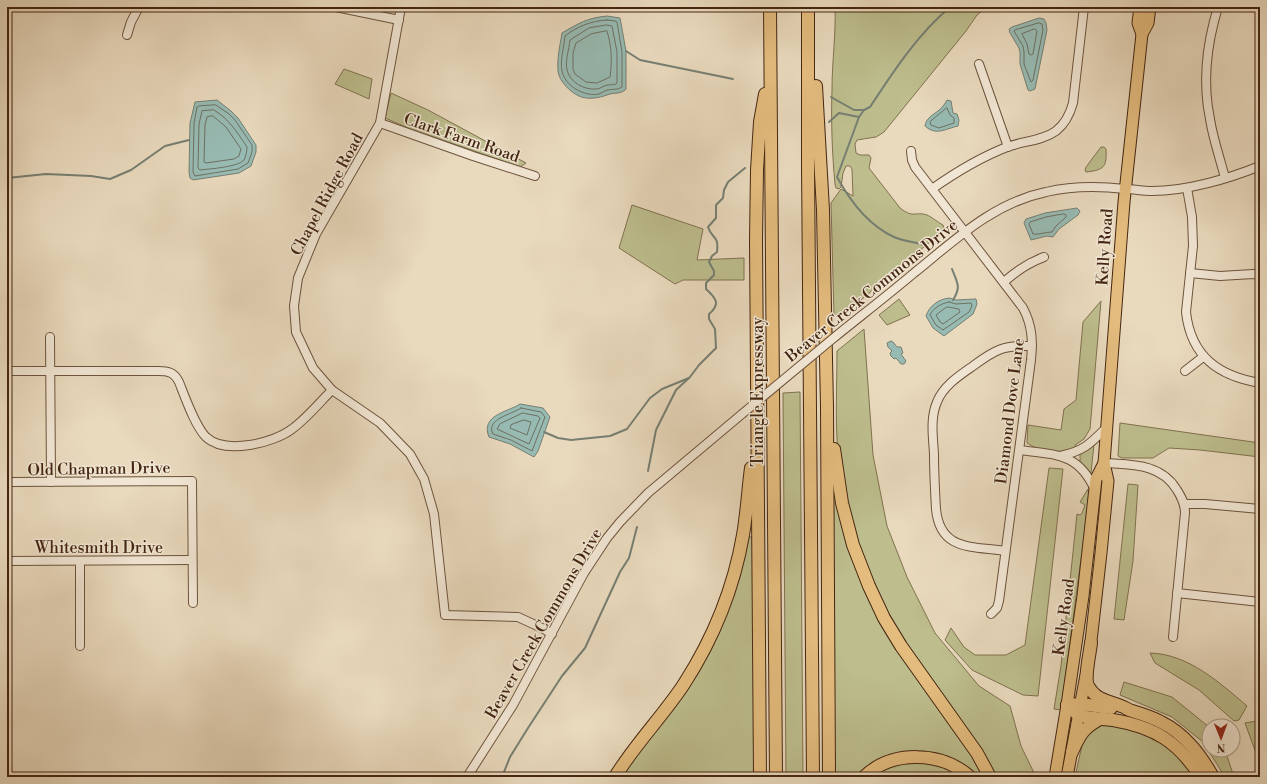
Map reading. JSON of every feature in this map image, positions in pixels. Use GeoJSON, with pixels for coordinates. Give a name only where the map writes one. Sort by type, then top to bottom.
{"type":"FeatureCollection","features":[{"type":"Feature","properties":{"kind":"highway","name":"Triangle Expressway"},"geometry":{"type":"LineString","coordinates":[[770,7],[776,777]]}},
{"type":"Feature","properties":{"kind":"highway"},"geometry":{"type":"LineString","coordinates":[[808,7],[813,777]]}},
{"type":"Feature","properties":{"kind":"highway"},"geometry":{"type":"LineString","coordinates":[[809,44],[815,63],[824,210],[827,407],[829,777]]}},
{"type":"Feature","properties":{"kind":"highway"},"geometry":{"type":"LineString","coordinates":[[760,777],[756,240],[757,170],[760,122],[770,69]]}},
{"type":"Feature","properties":{"kind":"highway"},"geometry":{"type":"LineString","coordinates":[[827,407],[842,503],[853,545],[869,586],[884,618],[901,646],[977,754],[990,777]]}},
{"type":"Feature","properties":{"kind":"highway"},"geometry":{"type":"LineString","coordinates":[[615,777],[684,685],[708,642],[721,612],[731,585],[743,536],[748,488],[757,433]]}},
{"type":"Feature","properties":{"kind":"highway"},"geometry":{"type":"LineString","coordinates":[[1091,643],[1086,681],[1088,686],[1097,696],[1102,700],[1162,722],[1185,738],[1195,749],[1213,777]]}},
{"type":"Feature","properties":{"kind":"highway"},"geometry":{"type":"LineString","coordinates":[[1068,705],[1102,718],[1142,726],[1160,735],[1172,743],[1186,756],[1201,777]]}},
{"type":"Feature","properties":{"kind":"highway"},"geometry":{"type":"LineString","coordinates":[[1080,709],[1130,710]]}},
{"type":"Feature","properties":{"kind":"highway"},"geometry":{"type":"LineString","coordinates":[[1072,752],[1081,733],[1102,718]]}},
{"type":"Feature","properties":{"kind":"highway"},"geometry":{"type":"LineString","coordinates":[[864,777],[870,771],[884,763],[914,756],[932,758],[953,765],[970,777]]}},
{"type":"Feature","properties":{"kind":"main road","name":"Kelly Road"},"geometry":{"type":"LineString","coordinates":[[1140,7],[1138,22],[1142,34]]}},
{"type":"Feature","properties":{"kind":"main road","name":"Kelly Road"},"geometry":{"type":"LineString","coordinates":[[1067,777],[1091,643],[1108,481],[1104,463],[1125,189],[1142,34],[1148,23],[1150,7]]}},
{"type":"Feature","properties":{"kind":"main road","name":"Kelly Road"},"geometry":{"type":"LineString","coordinates":[[1055,777],[1068,705],[1083,596],[1096,478],[1104,463]]}},
{"type":"Feature","properties":{"kind":"street"},"geometry":{"type":"LineString","coordinates":[[127,35],[131,22],[139,7]]}},
{"type":"Feature","properties":{"kind":"street"},"geometry":{"type":"LineString","coordinates":[[338,7],[399,20]]}},
{"type":"Feature","properties":{"kind":"street","name":"Chapel Ridge Road"},"geometry":{"type":"LineString","coordinates":[[401,7],[380,123],[316,234],[307,255],[296,287],[294,306],[296,332],[313,368],[332,390],[380,423],[410,454],[424,479],[434,514],[445,615],[518,617],[552,634]]}},
{"type":"Feature","properties":{"kind":"street"},"geometry":{"type":"LineString","coordinates":[[932,189],[973,162],[1008,147],[1049,135],[1060,127],[1070,113],[1074,95],[1084,7]]}},
{"type":"Feature","properties":{"kind":"street"},"geometry":{"type":"LineString","coordinates":[[1218,7],[1209,41],[1207,91],[1211,123],[1225,178]]}},
{"type":"Feature","properties":{"kind":"street"},"geometry":{"type":"LineString","coordinates":[[979,64],[1008,147]]}},
{"type":"Feature","properties":{"kind":"street","name":"Clark Farm Road"},"geometry":{"type":"LineString","coordinates":[[380,123],[535,176]]}},
{"type":"Feature","properties":{"kind":"street","name":"Diamond Dove Lane"},"geometry":{"type":"LineString","coordinates":[[911,151],[915,168],[1004,282],[1027,315],[1032,334],[1032,346],[1020,450],[999,601],[997,608],[991,614]]}},
{"type":"Feature","properties":{"kind":"street","name":"Beaver Creek Commons Drive"},"geometry":{"type":"LineString","coordinates":[[467,777],[513,706],[594,556],[620,522],[648,493],[836,336],[886,297],[964,232],[998,210],[1033,195],[1070,188],[1097,187],[1151,191],[1187,188],[1225,178],[1260,166]]}},
{"type":"Feature","properties":{"kind":"street"},"geometry":{"type":"LineString","coordinates":[[1187,188],[1191,208],[1193,232],[1187,320],[1194,340],[1203,356],[1219,370],[1228,375],[1260,383]]}},
{"type":"Feature","properties":{"kind":"street"},"geometry":{"type":"LineString","coordinates":[[1004,282],[1030,262],[1044,257]]}},
{"type":"Feature","properties":{"kind":"street"},"geometry":{"type":"LineString","coordinates":[[1190,273],[1220,276],[1260,275]]}},
{"type":"Feature","properties":{"kind":"street"},"geometry":{"type":"LineString","coordinates":[[50,337],[52,482]]}},
{"type":"Feature","properties":{"kind":"street"},"geometry":{"type":"LineString","coordinates":[[1005,551],[961,545],[948,539],[941,530],[937,521],[932,424],[937,402],[942,392],[957,377],[990,354],[1003,347],[1032,346]]}},
{"type":"Feature","properties":{"kind":"street"},"geometry":{"type":"LineString","coordinates":[[1185,371],[1203,356]]}},
{"type":"Feature","properties":{"kind":"street"},"geometry":{"type":"LineString","coordinates":[[7,371],[170,372],[179,382],[202,432],[210,440],[216,443],[228,445],[244,445],[269,441],[292,429],[332,390]]}},
{"type":"Feature","properties":{"kind":"street"},"geometry":{"type":"LineString","coordinates":[[1060,456],[1074,453],[1085,448],[1107,428]]}},
{"type":"Feature","properties":{"kind":"street"},"geometry":{"type":"LineString","coordinates":[[1020,450],[1060,456],[1073,462],[1082,468],[1090,479],[1095,490]]}},
{"type":"Feature","properties":{"kind":"street"},"geometry":{"type":"LineString","coordinates":[[1104,463],[1143,466],[1154,469],[1173,483],[1185,504],[1173,637]]}},
{"type":"Feature","properties":{"kind":"street","name":"Old Chapman Drive"},"geometry":{"type":"LineString","coordinates":[[7,482],[192,481],[192,560]]}},
{"type":"Feature","properties":{"kind":"street"},"geometry":{"type":"LineString","coordinates":[[1185,504],[1205,504],[1260,509]]}},
{"type":"Feature","properties":{"kind":"street"},"geometry":{"type":"LineString","coordinates":[[192,560],[193,603]]}},
{"type":"Feature","properties":{"kind":"street","name":"Whitesmith Drive"},"geometry":{"type":"LineString","coordinates":[[7,561],[192,560]]}},
{"type":"Feature","properties":{"kind":"street"},"geometry":{"type":"LineString","coordinates":[[80,561],[80,646]]}},
{"type":"Feature","properties":{"kind":"street"},"geometry":{"type":"LineString","coordinates":[[1178,593],[1260,602]]}},
{"type":"Feature","properties":{"kind":"green space"},"geometry":{"type":"Polygon","coordinates":[[[835,7],[987,7],[977,15],[966,31],[884,132],[876,137],[857,140],[855,144],[856,153],[860,155],[869,155],[871,158],[869,168],[900,208],[908,213],[923,214],[928,216],[943,225],[944,229],[841,316],[834,315],[831,203],[841,189],[853,196],[852,169],[850,166],[846,166],[843,173],[841,187],[839,189],[836,188],[835,184],[832,149],[832,79],[835,7]]]}},
{"type":"Feature","properties":{"kind":"green space"},"geometry":{"type":"Polygon","coordinates":[[[344,69],[372,79],[369,99],[335,84],[344,69]]]}},
{"type":"Feature","properties":{"kind":"green space"},"geometry":{"type":"Polygon","coordinates":[[[391,93],[428,110],[526,163],[520,167],[408,128],[385,118],[391,93]]]}},
{"type":"Feature","properties":{"kind":"green space"},"geometry":{"type":"Polygon","coordinates":[[[1101,147],[1106,149],[1105,164],[1101,169],[1086,172],[1086,167],[1101,147]]]}},
{"type":"Feature","properties":{"kind":"green space"},"geometry":{"type":"Polygon","coordinates":[[[632,205],[703,229],[697,260],[744,258],[744,280],[683,280],[675,284],[619,248],[632,205]]]}},
{"type":"Feature","properties":{"kind":"green space"},"geometry":{"type":"Polygon","coordinates":[[[899,299],[910,315],[887,325],[879,315],[899,299]]]}},
{"type":"Feature","properties":{"kind":"green space"},"geometry":{"type":"Polygon","coordinates":[[[1101,301],[1090,429],[1084,439],[1075,445],[1077,448],[1071,450],[1051,451],[1032,446],[1027,443],[1028,425],[1061,430],[1064,409],[1076,400],[1083,322],[1101,301]]]}},
{"type":"Feature","properties":{"kind":"green space"},"geometry":{"type":"Polygon","coordinates":[[[864,329],[873,455],[887,526],[907,577],[935,633],[979,686],[1010,706],[1021,746],[1036,777],[995,777],[915,660],[890,618],[863,559],[850,518],[841,475],[837,441],[836,402],[837,351],[864,329]]]}},
{"type":"Feature","properties":{"kind":"green space"},"geometry":{"type":"Polygon","coordinates":[[[800,392],[803,777],[786,777],[783,393],[800,392]]]}},
{"type":"Feature","properties":{"kind":"green space"},"geometry":{"type":"Polygon","coordinates":[[[1120,423],[1260,443],[1260,457],[1169,448],[1153,458],[1122,458],[1118,456],[1120,423]]]}},
{"type":"Feature","properties":{"kind":"green space"},"geometry":{"type":"Polygon","coordinates":[[[1094,444],[1091,473],[1080,463],[1080,453],[1094,444]]]}},
{"type":"Feature","properties":{"kind":"green space"},"geometry":{"type":"Polygon","coordinates":[[[1049,468],[1063,469],[1038,696],[1023,695],[972,670],[945,640],[951,628],[964,647],[975,655],[1006,655],[1025,645],[1049,468]]]}},
{"type":"Feature","properties":{"kind":"green space"},"geometry":{"type":"Polygon","coordinates":[[[1128,484],[1138,485],[1133,561],[1124,620],[1114,619],[1128,484]]]}},
{"type":"Feature","properties":{"kind":"green space"},"geometry":{"type":"Polygon","coordinates":[[[831,487],[835,487],[861,577],[971,751],[985,777],[977,777],[969,769],[936,754],[868,767],[857,777],[835,777],[831,487]]]}},
{"type":"Feature","properties":{"kind":"green space"},"geometry":{"type":"Polygon","coordinates":[[[1088,489],[1089,499],[1061,710],[1054,709],[1061,666],[1077,514],[1080,515],[1082,513],[1085,505],[1080,502],[1088,489]]]}},
{"type":"Feature","properties":{"kind":"green space"},"geometry":{"type":"Polygon","coordinates":[[[746,537],[752,537],[754,561],[756,777],[620,777],[679,698],[746,537]]]}},
{"type":"Feature","properties":{"kind":"green space"},"geometry":{"type":"Polygon","coordinates":[[[1150,653],[1177,658],[1190,664],[1214,679],[1247,706],[1240,718],[1231,718],[1199,690],[1155,663],[1150,653]]]}},
{"type":"Feature","properties":{"kind":"green space"},"geometry":{"type":"Polygon","coordinates":[[[1124,682],[1172,697],[1201,721],[1201,740],[1172,717],[1120,695],[1124,682]]]}},
{"type":"Feature","properties":{"kind":"green space"},"geometry":{"type":"Polygon","coordinates":[[[1257,721],[1260,725],[1260,764],[1245,723],[1257,721]]]}},
{"type":"Feature","properties":{"kind":"green space"},"geometry":{"type":"Polygon","coordinates":[[[1105,724],[1140,732],[1156,739],[1178,755],[1195,777],[1075,777],[1084,736],[1093,728],[1105,724]]]}},
{"type":"Feature","properties":{"kind":"green space"},"geometry":{"type":"Polygon","coordinates":[[[1213,758],[1228,758],[1234,777],[1225,777],[1213,758]]]}},
{"type":"Feature","properties":{"kind":"green space"},"geometry":{"type":"Polygon","coordinates":[[[934,763],[963,777],[870,777],[894,764],[934,763]]]}},
{"type":"Feature","properties":{"kind":"water"},"geometry":{"type":"Polygon","coordinates":[[[607,16],[620,18],[626,51],[626,89],[622,92],[597,98],[582,97],[569,89],[560,79],[558,61],[562,33],[583,22],[594,18],[607,16]]]}},
{"type":"Feature","properties":{"kind":"water"},"geometry":{"type":"Polygon","coordinates":[[[1039,18],[1044,19],[1047,30],[1035,89],[1030,91],[1028,90],[1020,64],[1019,48],[1009,29],[1039,18]]]}},
{"type":"Feature","properties":{"kind":"water"},"geometry":{"type":"Polygon","coordinates":[[[217,100],[238,118],[256,145],[256,152],[251,166],[239,173],[193,180],[190,178],[189,172],[190,123],[195,102],[217,100]]]}},
{"type":"Feature","properties":{"kind":"water"},"geometry":{"type":"Polygon","coordinates":[[[947,100],[951,101],[953,113],[957,114],[959,120],[958,126],[941,131],[933,131],[929,129],[925,126],[927,121],[941,109],[947,100]]]}},
{"type":"Feature","properties":{"kind":"water"},"geometry":{"type":"Polygon","coordinates":[[[1077,208],[1080,211],[1078,215],[1059,229],[1053,237],[1047,236],[1031,240],[1024,223],[1026,219],[1045,213],[1077,208]]]}},
{"type":"Feature","properties":{"kind":"water"},"geometry":{"type":"Polygon","coordinates":[[[949,298],[956,300],[976,299],[977,304],[973,314],[944,336],[933,328],[926,316],[929,309],[935,304],[949,298]]]}},
{"type":"Feature","properties":{"kind":"water"},"geometry":{"type":"Polygon","coordinates":[[[891,341],[897,347],[901,347],[903,353],[901,354],[906,361],[904,364],[901,364],[896,358],[894,359],[891,356],[890,353],[892,351],[888,347],[887,343],[891,341]]]}},
{"type":"Feature","properties":{"kind":"water"},"geometry":{"type":"Polygon","coordinates":[[[520,404],[543,408],[550,417],[538,451],[534,457],[510,444],[489,437],[487,430],[488,424],[497,415],[520,404]]]}},
{"type":"Feature","properties":{"kind":"waterway"},"geometry":{"type":"LineString","coordinates":[[829,122],[839,113],[859,117],[864,110],[870,107],[916,42],[950,7]]}},
{"type":"Feature","properties":{"kind":"waterway"},"geometry":{"type":"LineString","coordinates":[[626,51],[640,60],[733,79]]}},
{"type":"Feature","properties":{"kind":"waterway"},"geometry":{"type":"LineString","coordinates":[[831,97],[854,110],[864,110]]}},
{"type":"Feature","properties":{"kind":"waterway"},"geometry":{"type":"LineString","coordinates":[[859,117],[837,177],[861,212],[876,226],[901,240],[924,245]]}},
{"type":"Feature","properties":{"kind":"waterway"},"geometry":{"type":"LineString","coordinates":[[7,178],[46,174],[91,176],[110,179],[131,170],[165,146],[189,140]]}},
{"type":"Feature","properties":{"kind":"waterway"},"geometry":{"type":"LineString","coordinates":[[648,471],[656,430],[676,390],[716,348],[715,329],[709,319],[709,314],[715,307],[716,301],[706,289],[706,283],[714,275],[714,271],[709,262],[712,256],[717,252],[717,242],[708,227],[716,218],[716,205],[723,198],[724,190],[728,182],[745,168]]}},
{"type":"Feature","properties":{"kind":"waterway"},"geometry":{"type":"LineString","coordinates":[[952,269],[958,285],[957,292],[953,300]]}},
{"type":"Feature","properties":{"kind":"waterway"},"geometry":{"type":"LineString","coordinates":[[544,432],[558,438],[571,440],[610,436],[627,429],[650,398],[662,389],[689,378]]}},
{"type":"Feature","properties":{"kind":"waterway"},"geometry":{"type":"LineString","coordinates":[[502,777],[510,757],[528,728],[562,676],[585,648],[620,572],[629,558],[637,527]]}}]}
